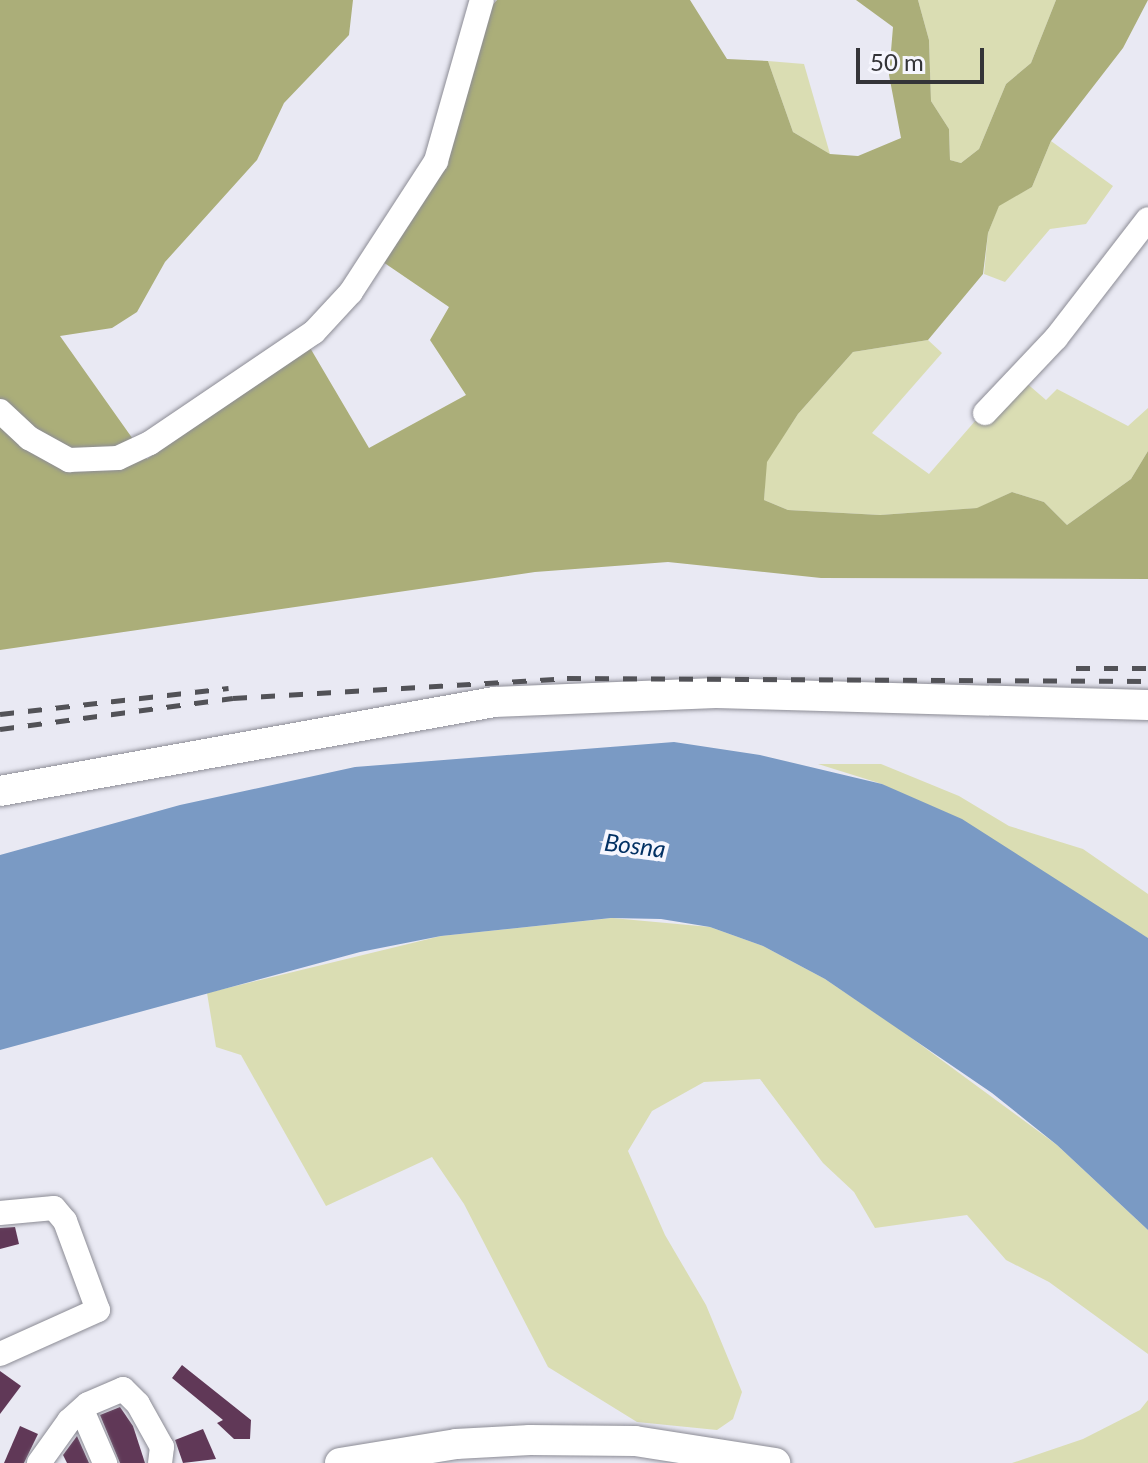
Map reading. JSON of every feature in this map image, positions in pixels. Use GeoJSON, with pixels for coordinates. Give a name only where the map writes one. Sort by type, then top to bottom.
{"type":"FeatureCollection","features":[{"type":"Feature","properties":{"kind":"main road"},"geometry":{"type":"LineString","coordinates":[[0,791],[494,702],[716,693],[1148,705]]}},
{"type":"Feature","properties":{"kind":"main road"},"geometry":{"type":"LineString","coordinates":[[340,1463],[456,1444],[530,1440],[635,1441],[775,1463]]}},
{"type":"Feature","properties":{"kind":"street"},"geometry":{"type":"LineString","coordinates":[[0,411],[29,438],[69,460],[118,458],[150,443],[314,332],[351,292],[436,161],[482,0]]}},
{"type":"Feature","properties":{"kind":"street"},"geometry":{"type":"LineString","coordinates":[[985,413],[1056,338],[1148,219]]}},
{"type":"Feature","properties":{"kind":"street"},"geometry":{"type":"LineString","coordinates":[[0,1213],[54,1208],[65,1221],[98,1310],[0,1354]]}},
{"type":"Feature","properties":{"kind":"street"},"geometry":{"type":"LineString","coordinates":[[39,1463],[50,1443],[82,1410],[123,1389],[138,1404],[162,1447],[160,1463]]}},
{"type":"Feature","properties":{"kind":"street"},"geometry":{"type":"LineString","coordinates":[[82,1410],[105,1463]]}},
{"type":"Feature","properties":{"kind":"green space"},"geometry":{"type":"Polygon","coordinates":[[[0,0],[353,0],[349,35],[284,103],[257,160],[165,262],[137,312],[112,328],[60,336],[147,459],[309,346],[369,448],[466,395],[430,340],[449,307],[383,262],[488,10],[497,0],[690,0],[727,59],[768,61],[793,132],[830,154],[858,156],[901,138],[889,75],[893,27],[856,0],[918,0],[929,40],[931,101],[949,129],[950,160],[961,163],[979,149],[1006,84],[1031,63],[1056,0],[1148,0],[1123,48],[1051,141],[1032,187],[999,206],[988,233],[983,274],[928,340],[853,352],[798,414],[767,462],[764,500],[788,510],[880,515],[977,508],[1012,492],[1044,502],[1067,525],[1131,479],[1148,451],[1148,579],[821,578],[668,562],[535,572],[0,650],[0,0]]]}},
{"type":"Feature","properties":{"kind":"green space"},"geometry":{"type":"Polygon","coordinates":[[[918,0],[1056,0],[1031,63],[1006,84],[979,149],[961,163],[950,160],[949,129],[931,101],[929,40],[918,0]]]}},
{"type":"Feature","properties":{"kind":"green space"},"geometry":{"type":"Polygon","coordinates":[[[768,61],[804,64],[830,154],[793,132],[768,61]]]}},
{"type":"Feature","properties":{"kind":"green space"},"geometry":{"type":"Polygon","coordinates":[[[1051,141],[1113,186],[1086,224],[1050,229],[1005,282],[984,274],[988,233],[999,205],[1032,187],[1051,141]]]}},
{"type":"Feature","properties":{"kind":"green space"},"geometry":{"type":"Polygon","coordinates":[[[928,340],[942,353],[872,433],[929,474],[1016,374],[1046,400],[1057,389],[1128,426],[1148,408],[1148,451],[1131,479],[1067,525],[1044,502],[1012,492],[978,508],[880,515],[788,510],[764,500],[766,462],[798,414],[853,352],[928,340]]]}},
{"type":"Feature","properties":{"kind":"green space"},"geometry":{"type":"Polygon","coordinates":[[[818,764],[881,764],[959,796],[1009,826],[1083,849],[1148,894],[1148,938],[882,784],[818,764]]]}},
{"type":"Feature","properties":{"kind":"green space"},"geometry":{"type":"Polygon","coordinates":[[[612,918],[710,927],[763,946],[825,979],[902,1031],[1057,1145],[1148,1230],[1148,1354],[1049,1282],[1006,1260],[967,1215],[875,1228],[854,1192],[823,1163],[760,1079],[704,1082],[652,1111],[628,1151],[665,1235],[706,1305],[742,1392],[733,1419],[717,1430],[637,1422],[548,1367],[464,1204],[432,1157],[326,1206],[241,1055],[216,1047],[207,993],[441,936],[612,918]]]}},
{"type":"Feature","properties":{"kind":"green space"},"geometry":{"type":"Polygon","coordinates":[[[1148,1400],[1148,1463],[1012,1463],[1083,1439],[1140,1410],[1148,1400]]]}},
{"type":"Feature","properties":{"kind":"water","name":"Bosna"},"geometry":{"type":"Polygon","coordinates":[[[674,742],[760,755],[882,784],[962,819],[1148,938],[1148,1230],[1057,1145],[992,1093],[825,979],[763,946],[710,927],[661,919],[611,918],[441,936],[360,952],[0,1050],[0,855],[180,805],[355,767],[674,742]]]}},
{"type":"Feature","properties":{"kind":"building"},"geometry":{"type":"Polygon","coordinates":[[[15,1227],[19,1244],[0,1249],[0,1228],[15,1227]]]}},
{"type":"Feature","properties":{"kind":"building"},"geometry":{"type":"Polygon","coordinates":[[[182,1365],[251,1420],[250,1439],[234,1439],[217,1423],[223,1420],[172,1378],[182,1365]]]}},
{"type":"Feature","properties":{"kind":"building"},"geometry":{"type":"Polygon","coordinates":[[[0,1371],[21,1386],[0,1414],[0,1371]]]}},
{"type":"Feature","properties":{"kind":"building"},"geometry":{"type":"Polygon","coordinates":[[[120,1407],[133,1426],[145,1463],[120,1463],[100,1415],[120,1407]]]}},
{"type":"Feature","properties":{"kind":"building"},"geometry":{"type":"Polygon","coordinates":[[[20,1426],[38,1434],[24,1463],[4,1463],[20,1426]]]}},
{"type":"Feature","properties":{"kind":"building"},"geometry":{"type":"Polygon","coordinates":[[[203,1429],[216,1459],[183,1463],[175,1440],[203,1429]]]}},
{"type":"Feature","properties":{"kind":"building"},"geometry":{"type":"Polygon","coordinates":[[[77,1436],[89,1463],[67,1463],[63,1455],[77,1436]]]}},
{"type":"Feature","properties":{"kind":"railway"},"geometry":{"type":"LineString","coordinates":[[1076,668],[1148,668]]}},
{"type":"Feature","properties":{"kind":"railway"},"geometry":{"type":"LineString","coordinates":[[0,729],[233,698],[567,678],[1148,681]]}},
{"type":"Feature","properties":{"kind":"railway"},"geometry":{"type":"LineString","coordinates":[[0,714],[229,688]]}}]}
